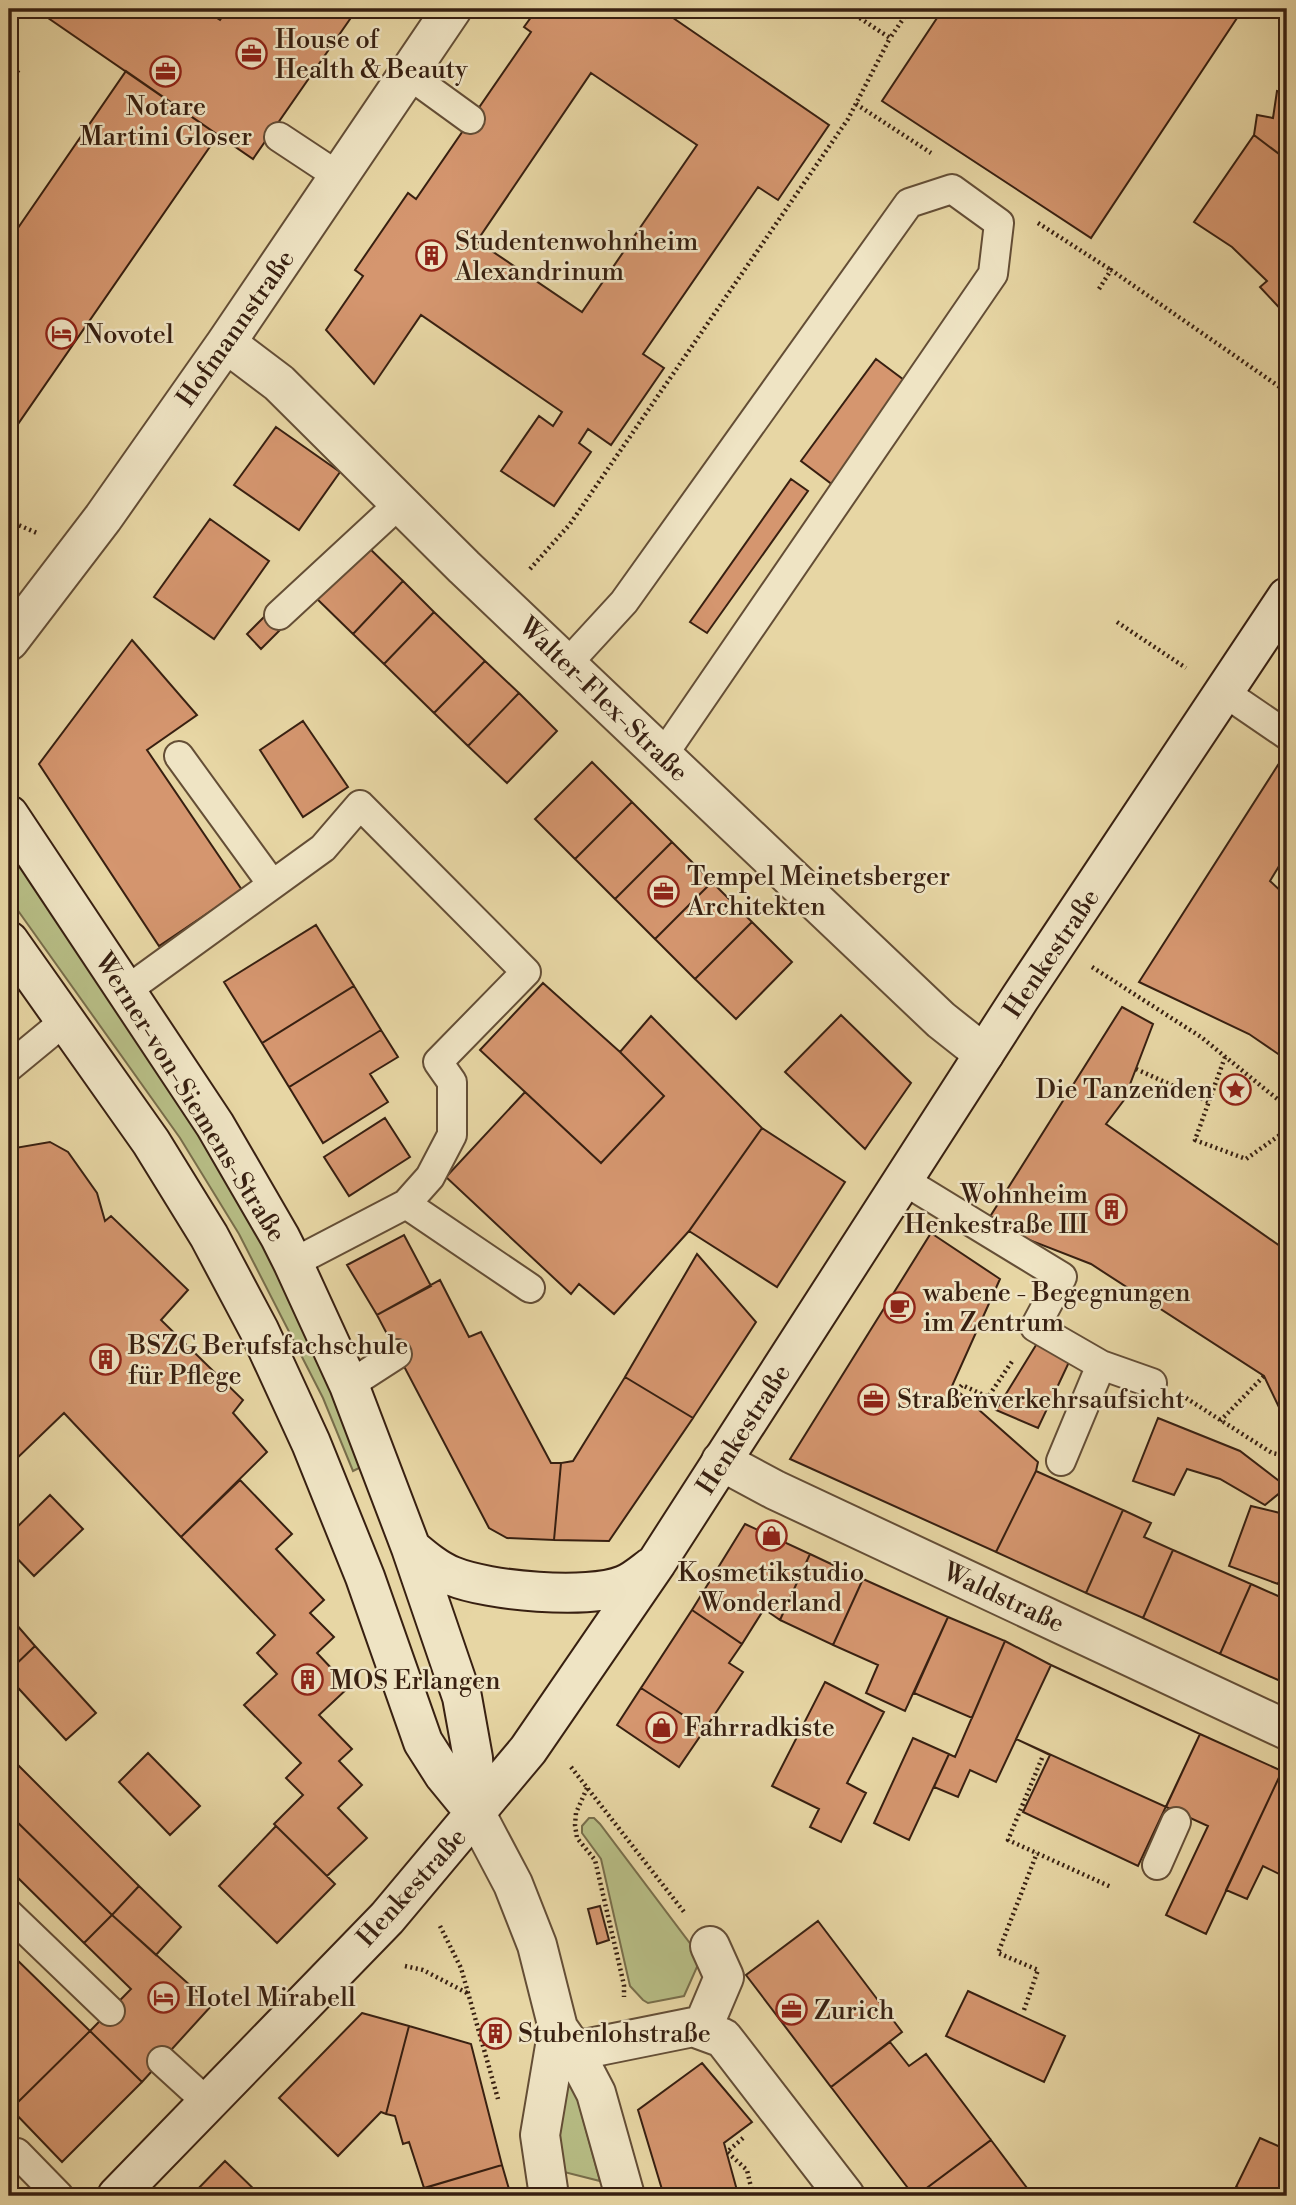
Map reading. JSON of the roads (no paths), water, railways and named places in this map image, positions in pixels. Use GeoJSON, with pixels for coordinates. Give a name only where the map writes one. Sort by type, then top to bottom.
{"type":"FeatureCollection","features":[{"type":"Feature","properties":{"kind":"street","name":"Hofmannstraße"},"geometry":{"type":"LineString","coordinates":[[9,641],[103,518],[226,343],[452,9]]}},
{"type":"Feature","properties":{"kind":"street","name":"Walter-Flex-Straße"},"geometry":{"type":"LineString","coordinates":[[226,343],[279,383],[567,664],[941,1020],[985,1054]]}},
{"type":"Feature","properties":{"kind":"street","name":"Henkestraße"},"geometry":{"type":"LineString","coordinates":[[117,2196],[387,1918],[476,1814],[543,1729],[657,1562],[1056,944],[1287,597]]}},
{"type":"Feature","properties":{"kind":"street","name":"Werner-von-Siemens-Straße"},"geometry":{"type":"LineString","coordinates":[[9,815],[215,1125],[293,1263],[349,1385],[411,1548],[462,1697],[473,1758],[476,1814]]}},
{"type":"Feature","properties":{"kind":"street","name":"Werner-von-Siemens-Straße"},"geometry":{"type":"LineString","coordinates":[[9,941],[151,1142],[209,1236],[259,1330],[312,1443],[365,1577],[423,1742],[444,1775],[476,1814],[513,1884],[537,1945],[566,2039],[596,2093],[625,2196]]}},
{"type":"Feature","properties":{"kind":"street","name":"Waldstraße"},"geometry":{"type":"LineString","coordinates":[[721,1461],[788,1496],[1287,1730]]}},
{"type":"Feature","properties":{"kind":"street"},"geometry":{"type":"LineString","coordinates":[[411,1548],[432,1565],[452,1576],[477,1584],[528,1590],[588,1593],[606,1590],[626,1585],[657,1562]]}},
{"type":"Feature","properties":{"kind":"street"},"geometry":{"type":"LineString","coordinates":[[702,2029],[724,1977],[710,1946]]}},
{"type":"Feature","properties":{"kind":"street"},"geometry":{"type":"LineString","coordinates":[[566,2039],[620,2041],[694,2027],[723,2038],[845,2196]]}},
{"type":"Feature","properties":{"kind":"street","name":"Werner-von-Siemens-Straße"},"geometry":{"type":"LineString","coordinates":[[549,2196],[540,2135],[566,2039]]}},
{"type":"Feature","properties":{"kind":"lane"},"geometry":{"type":"LineString","coordinates":[[408,74],[470,119]]}},
{"type":"Feature","properties":{"kind":"lane"},"geometry":{"type":"LineString","coordinates":[[279,137],[338,176]]}},
{"type":"Feature","properties":{"kind":"lane"},"geometry":{"type":"LineString","coordinates":[[567,664],[624,602],[909,203],[952,189],[999,223],[993,274],[663,755]]}},
{"type":"Feature","properties":{"kind":"lane"},"geometry":{"type":"LineString","coordinates":[[279,615],[400,503]]}},
{"type":"Feature","properties":{"kind":"lane"},"geometry":{"type":"LineString","coordinates":[[1224,692],[1287,735]]}},
{"type":"Feature","properties":{"kind":"lane"},"geometry":{"type":"LineString","coordinates":[[178,756],[272,884]]}},
{"type":"Feature","properties":{"kind":"lane"},"geometry":{"type":"LineString","coordinates":[[127,990],[323,848],[360,805],[526,972],[438,1062],[452,1082],[452,1135],[430,1177],[406,1204],[293,1263]]}},
{"type":"Feature","properties":{"kind":"lane"},"geometry":{"type":"LineString","coordinates":[[9,1067],[66,1020]]}},
{"type":"Feature","properties":{"kind":"lane"},"geometry":{"type":"LineString","coordinates":[[903,1180],[1062,1278],[1035,1327],[1101,1366],[1152,1383]]}},
{"type":"Feature","properties":{"kind":"lane"},"geometry":{"type":"LineString","coordinates":[[406,1204],[530,1288]]}},
{"type":"Feature","properties":{"kind":"lane"},"geometry":{"type":"LineString","coordinates":[[349,1385],[397,1354]]}},
{"type":"Feature","properties":{"kind":"lane"},"geometry":{"type":"LineString","coordinates":[[1061,1461],[1101,1366]]}},
{"type":"Feature","properties":{"kind":"lane"},"geometry":{"type":"LineString","coordinates":[[1157,1865],[1176,1822]]}},
{"type":"Feature","properties":{"kind":"lane"},"geometry":{"type":"LineString","coordinates":[[9,1914],[110,2011]]}},
{"type":"Feature","properties":{"kind":"lane"},"geometry":{"type":"LineString","coordinates":[[162,2061],[208,2103]]}},
{"type":"Feature","properties":{"kind":"lane"},"geometry":{"type":"LineString","coordinates":[[9,2154],[17,2153],[59,2196]]}},
{"type":"Feature","properties":{"kind":"place","name":"House of Health & Beauty"},"geometry":{"type":"Point","coordinates":[252,54]}},
{"type":"Feature","properties":{"kind":"place","name":"Notare Martini Gloser"},"geometry":{"type":"Point","coordinates":[166,71]}},
{"type":"Feature","properties":{"kind":"place","name":"Studentenwohnheim Alexandrinum"},"geometry":{"type":"Point","coordinates":[432,256]}},
{"type":"Feature","properties":{"kind":"place","name":"Novotel"},"geometry":{"type":"Point","coordinates":[61,334]}},
{"type":"Feature","properties":{"kind":"place","name":"Tempel Meinetsberger Architekten"},"geometry":{"type":"Point","coordinates":[664,891]}},
{"type":"Feature","properties":{"kind":"place","name":"Die Tanzenden"},"geometry":{"type":"Point","coordinates":[1236,1089]}},
{"type":"Feature","properties":{"kind":"place","name":"Wohnheim Henkestraße III"},"geometry":{"type":"Point","coordinates":[1111,1209]}},
{"type":"Feature","properties":{"kind":"place","name":"wabene - Begegnungen im Zentrum"},"geometry":{"type":"Point","coordinates":[900,1307]}},
{"type":"Feature","properties":{"kind":"place","name":"BSZG Berufsfachschule für Pflege"},"geometry":{"type":"Point","coordinates":[105,1360]}},
{"type":"Feature","properties":{"kind":"place","name":"Straßenverkehrsaufsicht"},"geometry":{"type":"Point","coordinates":[874,1399]}},
{"type":"Feature","properties":{"kind":"place","name":"Kosmetikstudio Wonderland"},"geometry":{"type":"Point","coordinates":[771,1536]}},
{"type":"Feature","properties":{"kind":"place","name":"MOS Erlangen"},"geometry":{"type":"Point","coordinates":[307,1680]}},
{"type":"Feature","properties":{"kind":"place","name":"Fahrradkiste"},"geometry":{"type":"Point","coordinates":[661,1727]}},
{"type":"Feature","properties":{"kind":"place","name":"Hotel Mirabell"},"geometry":{"type":"Point","coordinates":[163,1997]}},
{"type":"Feature","properties":{"kind":"place","name":"Zurich"},"geometry":{"type":"Point","coordinates":[791,2010]}},
{"type":"Feature","properties":{"kind":"place","name":"Stubenlohstraße"},"geometry":{"type":"Point","coordinates":[495,2033]}}]}
